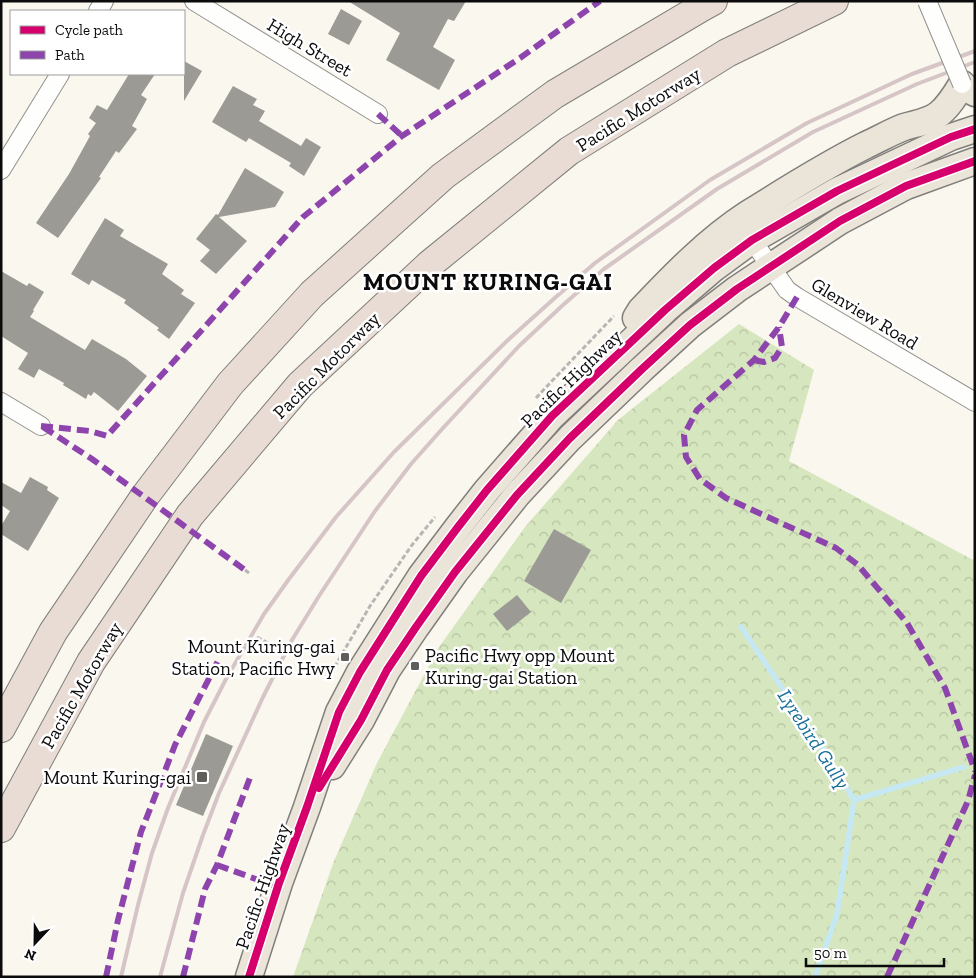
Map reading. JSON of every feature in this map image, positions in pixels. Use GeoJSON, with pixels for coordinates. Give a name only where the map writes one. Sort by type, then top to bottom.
{"type":"FeatureCollection","features":[{"type":"Feature","properties":{"kind":"highway"},"geometry":{"type":"LineString","coordinates":[[1,728],[53,632],[145,496],[230,384],[312,294],[443,176],[555,94],[713,1]]}},
{"type":"Feature","properties":{"kind":"highway","name":"Pacific Motorway"},"geometry":{"type":"LineString","coordinates":[[1,828],[91,662],[190,514],[300,385],[430,264],[569,151],[727,53],[834,1]]}},
{"type":"Feature","properties":{"kind":"main road"},"geometry":{"type":"LineString","coordinates":[[611,361],[641,310],[685,265],[738,221],[805,179],[859,149],[905,127],[931,119],[945,109],[954,97],[969,88]]}},
{"type":"Feature","properties":{"kind":"main road","name":"Pacific Highway"},"geometry":{"type":"LineString","coordinates":[[249,977],[272,904],[339,712],[360,672],[421,576],[487,490],[552,416],[672,304],[714,268],[752,240],[837,191],[951,137],[975,129]]}},
{"type":"Feature","properties":{"kind":"main road","name":"Pacific Highway"},"geometry":{"type":"LineString","coordinates":[[307,807],[360,720],[387,670],[416,627],[456,572],[517,495],[570,438],[690,325],[770,267],[840,221],[906,186],[975,161]]}},
{"type":"Feature","properties":{"kind":"main road"},"geometry":{"type":"LineString","coordinates":[[750,213],[752,240]]}},
{"type":"Feature","properties":{"kind":"street","name":"High Street"},"geometry":{"type":"LineString","coordinates":[[194,1],[378,114]]}},
{"type":"Feature","properties":{"kind":"street"},"geometry":{"type":"LineString","coordinates":[[927,1],[969,88]]}},
{"type":"Feature","properties":{"kind":"street"},"geometry":{"type":"LineString","coordinates":[[1,170],[59,75]]}},
{"type":"Feature","properties":{"kind":"street","name":"Glenview Road"},"geometry":{"type":"LineString","coordinates":[[752,240],[787,290],[975,402]]}},
{"type":"Feature","properties":{"kind":"street"},"geometry":{"type":"LineString","coordinates":[[1,402],[41,426]]}},
{"type":"Feature","properties":{"kind":"path"},"geometry":{"type":"LineString","coordinates":[[245,570],[249,573]]}},
{"type":"Feature","properties":{"kind":"path"},"geometry":{"type":"LineString","coordinates":[[256,637],[282,651]]}},
{"type":"Feature","properties":{"kind":"path"},"geometry":{"type":"LineString","coordinates":[[269,644],[273,638]]}},
{"type":"Feature","properties":{"kind":"green space"},"geometry":{"type":"Polygon","coordinates":[[[739,324],[814,370],[789,461],[975,561],[975,977],[293,977],[334,861],[377,763],[439,647],[525,527],[618,420],[739,324]]]}},
{"type":"Feature","properties":{"kind":"building"},"geometry":{"type":"Polygon","coordinates":[[[348,1],[466,1],[454,21],[448,19],[433,47],[455,60],[439,90],[386,60],[400,33],[348,1]]]}},
{"type":"Feature","properties":{"kind":"building"},"geometry":{"type":"Polygon","coordinates":[[[341,9],[362,21],[349,45],[328,34],[341,9]]]}},
{"type":"Feature","properties":{"kind":"building"},"geometry":{"type":"Polygon","coordinates":[[[185,62],[202,71],[184,101],[184,75],[185,62]]]}},
{"type":"Feature","properties":{"kind":"building"},"geometry":{"type":"Polygon","coordinates":[[[128,75],[154,75],[141,95],[147,99],[132,126],[137,129],[119,153],[116,151],[99,177],[101,178],[58,238],[36,223],[69,174],[90,136],[88,134],[96,123],[89,118],[97,105],[107,110],[128,75]]]}},
{"type":"Feature","properties":{"kind":"building"},"geometry":{"type":"Polygon","coordinates":[[[233,86],[257,99],[253,105],[265,111],[259,121],[301,146],[306,138],[321,147],[304,176],[289,166],[291,163],[249,138],[246,142],[212,122],[233,86]]]}},
{"type":"Feature","properties":{"kind":"building"},"geometry":{"type":"Polygon","coordinates":[[[245,168],[284,192],[275,207],[219,217],[247,241],[216,274],[200,261],[210,250],[196,239],[216,214],[218,215],[245,168]]]}},
{"type":"Feature","properties":{"kind":"building"},"geometry":{"type":"Polygon","coordinates":[[[105,218],[124,230],[120,236],[168,264],[162,274],[184,290],[181,294],[195,303],[169,339],[157,330],[159,328],[124,303],[126,300],[92,280],[89,285],[71,274],[105,218]]]}},
{"type":"Feature","properties":{"kind":"building"},"geometry":{"type":"Polygon","coordinates":[[[1,271],[27,286],[29,283],[44,292],[30,317],[85,350],[92,339],[126,359],[147,376],[118,411],[94,392],[91,396],[88,394],[86,399],[63,385],[64,383],[39,369],[34,378],[18,369],[28,353],[1,336],[1,271]]]}},
{"type":"Feature","properties":{"kind":"building"},"geometry":{"type":"Polygon","coordinates":[[[30,477],[48,487],[47,490],[59,498],[28,551],[1,534],[1,526],[10,511],[1,505],[1,482],[21,493],[30,477]]]}},
{"type":"Feature","properties":{"kind":"building"},"geometry":{"type":"Polygon","coordinates":[[[554,529],[591,550],[561,603],[524,581],[554,529]]]}},
{"type":"Feature","properties":{"kind":"building"},"geometry":{"type":"Polygon","coordinates":[[[517,595],[531,612],[507,631],[493,614],[517,595]]]}},
{"type":"Feature","properties":{"kind":"building"},"geometry":{"type":"Polygon","coordinates":[[[206,734],[233,746],[203,816],[176,805],[206,734]]]}},
{"type":"Feature","properties":{"kind":"waterway","name":"Lyrebird Gully"},"geometry":{"type":"LineString","coordinates":[[741,627],[823,749],[854,800],[837,914],[815,977]]}},
{"type":"Feature","properties":{"kind":"waterway"},"geometry":{"type":"LineString","coordinates":[[854,800],[964,767]]}},
{"type":"Feature","properties":{"kind":"railway"},"geometry":{"type":"LineString","coordinates":[[121,977],[152,853],[168,808],[204,722],[226,679],[264,614],[289,579],[336,517],[394,452],[509,339],[595,263],[710,180],[807,123],[912,74],[975,51]]}},
{"type":"Feature","properties":{"kind":"railway"},"geometry":{"type":"LineString","coordinates":[[160,977],[183,893],[219,793],[263,697],[292,640],[375,511],[411,464],[443,428],[519,346],[604,269],[717,189],[813,132],[917,84],[975,62]]}},
{"type":"Feature","properties":{"kind":"marked path"},"geometry":{"type":"LineString","coordinates":[[41,426],[90,431],[107,436],[303,217],[402,136],[520,58],[600,1]]}},
{"type":"Feature","properties":{"kind":"marked path"},"geometry":{"type":"LineString","coordinates":[[378,114],[402,136]]}},
{"type":"Feature","properties":{"kind":"marked path"},"geometry":{"type":"LineString","coordinates":[[797,297],[779,327],[754,360],[697,410],[684,435],[686,457],[700,479],[726,498],[836,548],[858,565],[907,623],[945,688],[975,771]]}},
{"type":"Feature","properties":{"kind":"marked path"},"geometry":{"type":"LineString","coordinates":[[754,360],[764,362],[775,358],[782,347],[779,327]]}},
{"type":"Feature","properties":{"kind":"marked path"},"geometry":{"type":"LineString","coordinates":[[43,427],[92,459],[245,570]]}},
{"type":"Feature","properties":{"kind":"marked path"},"geometry":{"type":"LineString","coordinates":[[106,977],[118,920],[141,832],[175,745],[220,657]]}},
{"type":"Feature","properties":{"kind":"marked path"},"geometry":{"type":"LineString","coordinates":[[183,977],[205,889],[217,865],[251,775]]}},
{"type":"Feature","properties":{"kind":"marked path"},"geometry":{"type":"LineString","coordinates":[[887,977],[968,801],[975,775]]}},
{"type":"Feature","properties":{"kind":"marked path"},"geometry":{"type":"LineString","coordinates":[[217,865],[278,887]]}},
{"type":"Feature","properties":{"kind":"cycle path"},"geometry":{"type":"LineString","coordinates":[[249,977],[279,883],[339,712],[360,672],[421,576],[487,490],[552,416],[665,310],[714,268],[752,240],[837,191],[951,137],[975,129]]}},
{"type":"Feature","properties":{"kind":"cycle path"},"geometry":{"type":"LineString","coordinates":[[319,788],[361,720],[387,670],[455,572],[517,495],[570,438],[642,369],[690,325],[737,289],[840,221],[906,186],[975,161]]}},
{"type":"Feature","properties":{"kind":"place","name":"Mount Kuring-gai Station, Pacific Hwy"},"geometry":{"type":"Point","coordinates":[345,657]}},
{"type":"Feature","properties":{"kind":"place","name":"Pacific Hwy opp Mount Kuring-gai Station"},"geometry":{"type":"Point","coordinates":[415,666]}},
{"type":"Feature","properties":{"kind":"place","name":"Mount Kuring-gai"},"geometry":{"type":"Point","coordinates":[202,777]}},
{"type":"Feature","properties":{"kind":"district","name":"MOUNT KURING-GAI"},"geometry":{"type":"Point","coordinates":[488,282]}}]}
